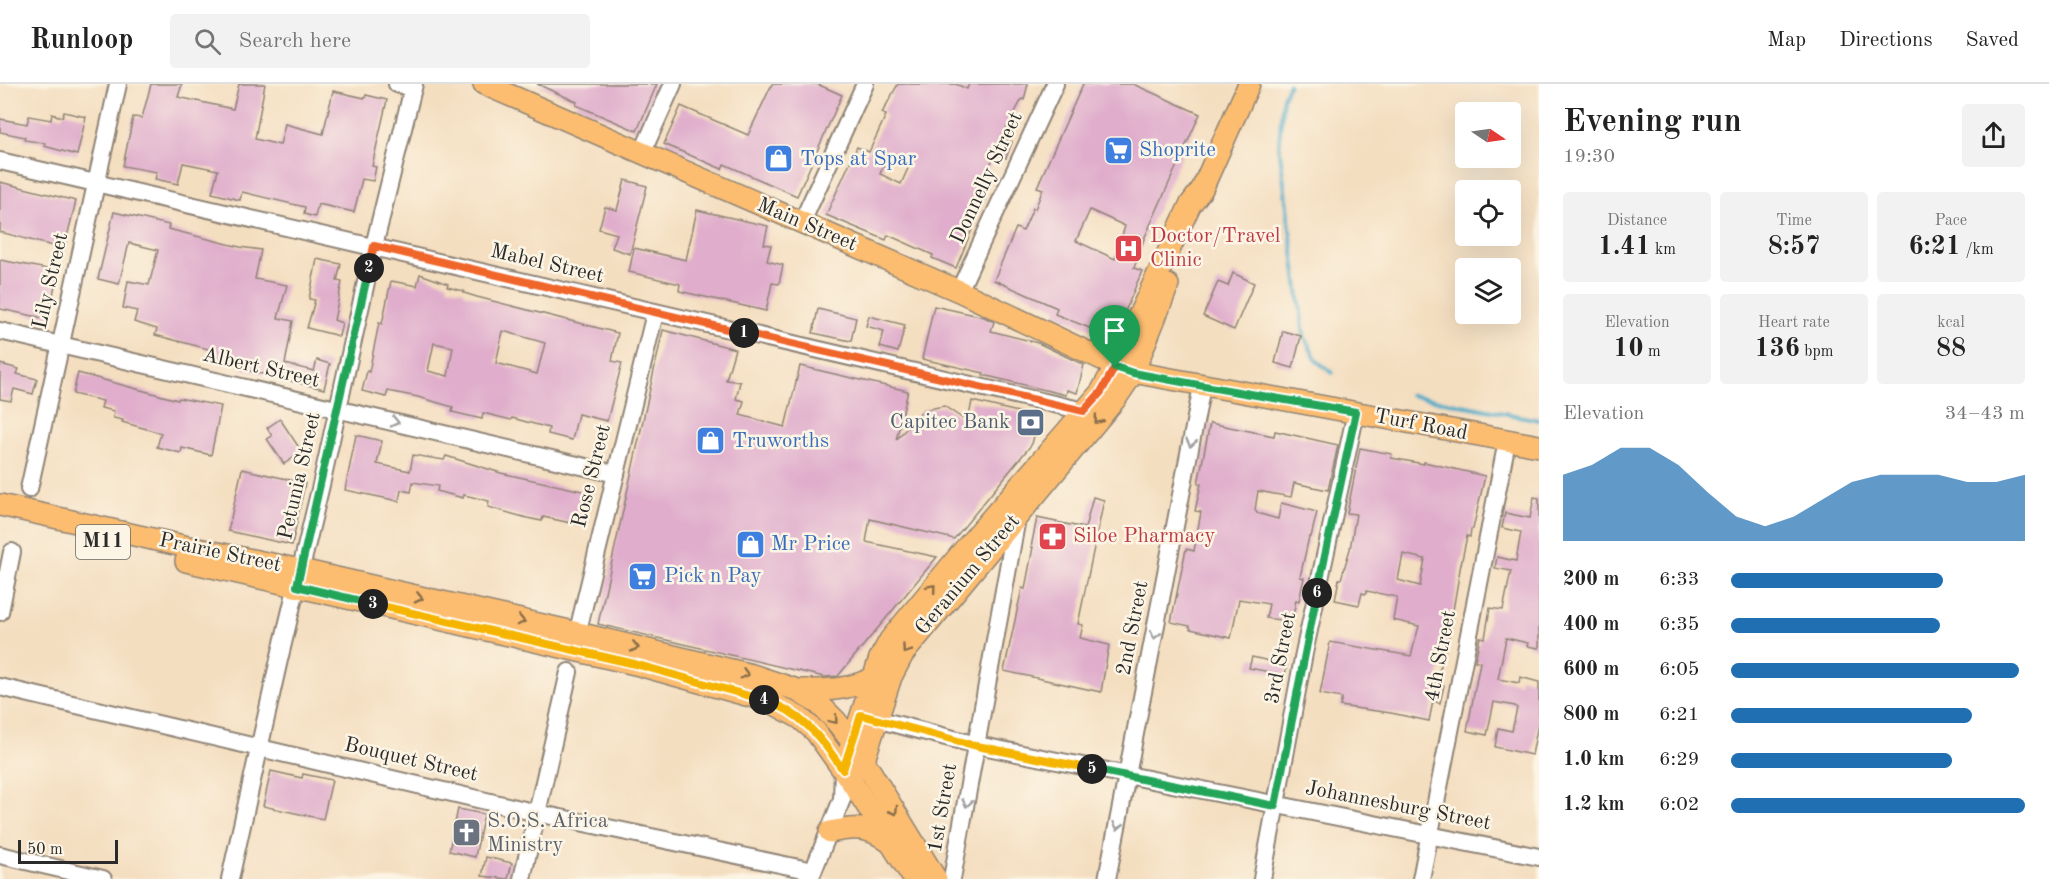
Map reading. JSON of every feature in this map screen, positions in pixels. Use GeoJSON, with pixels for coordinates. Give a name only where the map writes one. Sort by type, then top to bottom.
{"type":"FeatureCollection","features":[{"type":"Feature","properties":{"kind":"main road","name":"Main Street"},"geometry":{"type":"LineString","coordinates":[[484,84],[959,291],[1125,370]]}},
{"type":"Feature","properties":{"kind":"main road"},"geometry":{"type":"LineString","coordinates":[[1125,370],[1190,205],[1202,189],[1249,84]]}},
{"type":"Feature","properties":{"kind":"main road","name":"Turf Road"},"geometry":{"type":"LineString","coordinates":[[1125,370],[1202,386],[1539,446]]}},
{"type":"Feature","properties":{"kind":"main road","name":"Geranium Street"},"geometry":{"type":"LineString","coordinates":[[846,785],[864,761],[873,678],[884,650],[904,621],[1084,411],[1125,370]]}},
{"type":"Feature","properties":{"kind":"main road","name":"Geranium Street"},"geometry":{"type":"LineString","coordinates":[[846,785],[852,743],[869,717],[903,654],[1116,398],[1125,370]]}},
{"type":"Feature","properties":{"kind":"main road","name":"Prairie Street"},"geometry":{"type":"LineString","coordinates":[[0,505],[188,547],[299,578]]}},
{"type":"Feature","properties":{"kind":"main road","name":"Prairie Street"},"geometry":{"type":"LineString","coordinates":[[0,518],[299,578],[576,642],[752,675],[794,690],[809,697],[831,715],[864,761],[936,879]]}},
{"type":"Feature","properties":{"kind":"main road","name":"Prairie Street"},"geometry":{"type":"LineString","coordinates":[[576,642],[771,702],[801,718],[816,732],[846,785],[891,843],[914,879]]}},
{"type":"Feature","properties":{"kind":"main road"},"geometry":{"type":"LineString","coordinates":[[794,690],[842,689],[873,678]]}},
{"type":"Feature","properties":{"kind":"main road"},"geometry":{"type":"LineString","coordinates":[[830,832],[863,828],[880,835],[891,843]]}},
{"type":"Feature","properties":{"kind":"street","name":"Lily Street"},"geometry":{"type":"LineString","coordinates":[[29,489],[118,84]]}},
{"type":"Feature","properties":{"kind":"street"},"geometry":{"type":"LineString","coordinates":[[642,153],[673,84]]}},
{"type":"Feature","properties":{"kind":"street"},"geometry":{"type":"LineString","coordinates":[[802,222],[865,84]]}},
{"type":"Feature","properties":{"kind":"street","name":"Donnelly Street"},"geometry":{"type":"LineString","coordinates":[[959,291],[1055,84]]}},
{"type":"Feature","properties":{"kind":"street","name":"Petunia Street"},"geometry":{"type":"LineString","coordinates":[[230,879],[338,409],[408,85]]}},
{"type":"Feature","properties":{"kind":"street","name":"Mabel Street"},"geometry":{"type":"LineString","coordinates":[[0,161],[1084,411]]}},
{"type":"Feature","properties":{"kind":"street","name":"Rose Street"},"geometry":{"type":"LineString","coordinates":[[576,642],[655,313]]}},
{"type":"Feature","properties":{"kind":"street","name":"Albert Street"},"geometry":{"type":"LineString","coordinates":[[0,331],[616,474]]}},
{"type":"Feature","properties":{"kind":"street","name":"2nd Street"},"geometry":{"type":"LineString","coordinates":[[1107,879],[1202,386]]}},
{"type":"Feature","properties":{"kind":"street","name":"3rd Street"},"geometry":{"type":"LineString","coordinates":[[1262,879],[1304,653],[1356,412]]}},
{"type":"Feature","properties":{"kind":"street","name":"4th Street"},"geometry":{"type":"LineString","coordinates":[[1420,879],[1507,441]]}},
{"type":"Feature","properties":{"kind":"street","name":"1st Street"},"geometry":{"type":"LineString","coordinates":[[952,879],[1017,518]]}},
{"type":"Feature","properties":{"kind":"street"},"geometry":{"type":"LineString","coordinates":[[0,612],[12,552]]}},
{"type":"Feature","properties":{"kind":"street"},"geometry":{"type":"LineString","coordinates":[[522,879],[569,672]]}},
{"type":"Feature","properties":{"kind":"street","name":"Bouquet Street"},"geometry":{"type":"LineString","coordinates":[[0,687],[811,875]]}},
{"type":"Feature","properties":{"kind":"street","name":"Johannesburg Street"},"geometry":{"type":"LineString","coordinates":[[869,717],[977,746],[1539,857]]}},
{"type":"Feature","properties":{"kind":"street","name":"Geranium Street"},"geometry":{"type":"LineString","coordinates":[[811,875],[830,832],[846,785]]}},
{"type":"Feature","properties":{"kind":"street"},"geometry":{"type":"LineString","coordinates":[[0,855],[103,879]]}},
{"type":"Feature","properties":{"kind":"building"},"geometry":{"type":"Polygon","coordinates":[[[151,84],[182,84],[178,97],[233,109],[239,84],[265,84],[255,139],[280,145],[285,124],[323,134],[333,91],[387,100],[372,166],[376,167],[373,181],[362,179],[354,212],[318,204],[315,217],[304,214],[305,207],[242,192],[240,200],[212,193],[218,170],[183,163],[178,184],[155,179],[157,172],[123,166],[133,117],[142,118],[151,84]]]}},
{"type":"Feature","properties":{"kind":"building"},"geometry":{"type":"Polygon","coordinates":[[[537,84],[657,84],[637,131],[576,105],[577,102],[537,84]]]}},
{"type":"Feature","properties":{"kind":"building"},"geometry":{"type":"Polygon","coordinates":[[[772,84],[817,84],[842,95],[797,196],[724,164],[722,169],[664,144],[681,106],[748,135],[772,84]]]}},
{"type":"Feature","properties":{"kind":"building"},"geometry":{"type":"Polygon","coordinates":[[[898,84],[956,84],[967,89],[969,84],[1028,84],[1024,100],[1022,99],[1001,138],[1012,142],[1006,158],[995,154],[977,195],[985,198],[956,268],[888,235],[886,240],[826,215],[857,147],[869,152],[886,115],[882,113],[898,84]],[[889,153],[880,174],[901,184],[910,164],[889,153]]]}},
{"type":"Feature","properties":{"kind":"building"},"geometry":{"type":"Polygon","coordinates":[[[1083,84],[1133,84],[1200,114],[1144,239],[1134,268],[1142,271],[1114,338],[1055,314],[1057,308],[994,280],[1016,228],[1023,231],[1033,208],[1035,209],[1043,189],[1037,187],[1083,84]],[[1090,210],[1076,241],[1115,259],[1125,226],[1090,210]]]}},
{"type":"Feature","properties":{"kind":"building"},"geometry":{"type":"Polygon","coordinates":[[[64,112],[86,117],[77,155],[44,146],[45,143],[24,140],[25,137],[0,132],[0,119],[27,124],[29,116],[51,120],[52,114],[62,117],[64,112]]]}},
{"type":"Feature","properties":{"kind":"building"},"geometry":{"type":"Polygon","coordinates":[[[625,180],[647,186],[630,254],[612,248],[617,234],[599,229],[605,207],[617,210],[625,180]]]}},
{"type":"Feature","properties":{"kind":"building"},"geometry":{"type":"Polygon","coordinates":[[[0,182],[76,201],[64,249],[0,232],[0,182]]]}},
{"type":"Feature","properties":{"kind":"building"},"geometry":{"type":"Polygon","coordinates":[[[697,210],[768,226],[764,244],[771,245],[767,261],[783,265],[779,284],[772,283],[766,311],[679,291],[680,284],[629,272],[634,248],[686,260],[697,210]]]}},
{"type":"Feature","properties":{"kind":"building"},"geometry":{"type":"Polygon","coordinates":[[[114,212],[169,225],[168,229],[261,250],[255,279],[287,285],[278,318],[293,321],[285,364],[314,371],[317,360],[330,364],[324,389],[242,369],[243,364],[211,356],[212,350],[155,335],[157,329],[134,322],[137,311],[123,308],[128,281],[149,285],[158,250],[129,243],[119,284],[98,279],[114,212]]]}},
{"type":"Feature","properties":{"kind":"building"},"geometry":{"type":"Polygon","coordinates":[[[317,259],[341,264],[337,281],[342,282],[334,320],[342,323],[339,336],[307,328],[315,300],[309,299],[317,259]]]}},
{"type":"Feature","properties":{"kind":"building"},"geometry":{"type":"Polygon","coordinates":[[[0,260],[58,271],[48,319],[0,309],[0,260]]]}},
{"type":"Feature","properties":{"kind":"building"},"geometry":{"type":"Polygon","coordinates":[[[1233,273],[1254,283],[1234,330],[1203,316],[1218,282],[1228,286],[1233,273]]]}},
{"type":"Feature","properties":{"kind":"building"},"geometry":{"type":"Polygon","coordinates":[[[420,274],[448,284],[447,287],[477,297],[618,333],[612,361],[622,363],[607,421],[578,414],[572,440],[548,434],[549,428],[512,418],[511,420],[483,413],[482,419],[452,412],[453,407],[418,397],[388,391],[386,397],[362,391],[367,371],[369,372],[379,323],[382,324],[391,281],[417,286],[420,274]],[[503,331],[496,363],[537,374],[545,343],[503,331]],[[434,343],[428,371],[448,376],[453,347],[434,343]]]}},
{"type":"Feature","properties":{"kind":"building"},"geometry":{"type":"Polygon","coordinates":[[[934,306],[984,317],[994,322],[991,331],[1038,343],[1084,365],[1077,393],[1067,390],[1066,395],[922,359],[934,306]]]}},
{"type":"Feature","properties":{"kind":"building"},"geometry":{"type":"Polygon","coordinates":[[[818,309],[856,318],[851,341],[813,333],[818,309]]]}},
{"type":"Feature","properties":{"kind":"building"},"geometry":{"type":"Polygon","coordinates":[[[869,316],[905,325],[898,352],[880,347],[884,331],[866,326],[869,316]]]}},
{"type":"Feature","properties":{"kind":"building"},"geometry":{"type":"Polygon","coordinates":[[[663,330],[735,349],[726,380],[740,382],[736,399],[744,401],[740,415],[785,427],[800,366],[908,391],[896,440],[923,410],[944,406],[968,422],[972,401],[1039,417],[1032,444],[954,539],[870,519],[866,542],[937,557],[838,676],[824,677],[598,624],[663,330]]]}},
{"type":"Feature","properties":{"kind":"building"},"geometry":{"type":"Polygon","coordinates":[[[1283,331],[1301,336],[1293,368],[1275,363],[1283,331]]]}},
{"type":"Feature","properties":{"kind":"building"},"geometry":{"type":"Polygon","coordinates":[[[0,364],[19,369],[17,374],[37,379],[33,394],[14,389],[11,401],[0,399],[0,364]]]}},
{"type":"Feature","properties":{"kind":"building"},"geometry":{"type":"Polygon","coordinates":[[[78,373],[178,400],[179,398],[221,406],[211,455],[182,448],[181,453],[157,447],[161,433],[113,418],[114,411],[101,408],[103,401],[73,394],[78,373]]]}},
{"type":"Feature","properties":{"kind":"building"},"geometry":{"type":"Polygon","coordinates":[[[280,419],[302,452],[284,464],[267,439],[272,436],[267,428],[280,419]]]}},
{"type":"Feature","properties":{"kind":"building"},"geometry":{"type":"Polygon","coordinates":[[[1210,423],[1274,436],[1275,431],[1338,445],[1328,490],[1294,483],[1291,497],[1258,491],[1255,510],[1257,513],[1278,519],[1281,503],[1317,512],[1311,537],[1309,537],[1300,577],[1304,578],[1299,601],[1296,600],[1292,622],[1266,618],[1269,604],[1239,599],[1231,638],[1190,629],[1190,626],[1171,622],[1186,549],[1194,551],[1201,512],[1195,511],[1201,484],[1198,484],[1210,423]]]}},
{"type":"Feature","properties":{"kind":"building"},"geometry":{"type":"Polygon","coordinates":[[[356,435],[382,441],[377,464],[410,471],[413,455],[444,460],[446,456],[501,473],[587,492],[580,525],[543,517],[542,521],[527,518],[488,507],[489,501],[464,495],[463,498],[437,491],[438,486],[413,482],[411,492],[401,490],[399,501],[345,490],[356,435]]]}},
{"type":"Feature","properties":{"kind":"building"},"geometry":{"type":"Polygon","coordinates":[[[1360,448],[1392,454],[1391,458],[1424,464],[1424,462],[1485,476],[1473,529],[1471,529],[1470,537],[1467,536],[1448,640],[1436,683],[1444,685],[1440,703],[1433,701],[1429,721],[1340,706],[1342,698],[1320,694],[1330,642],[1411,656],[1419,626],[1393,620],[1397,597],[1367,591],[1366,594],[1362,593],[1359,605],[1335,600],[1339,579],[1341,579],[1350,549],[1356,514],[1347,513],[1360,448]],[[1403,554],[1398,580],[1420,586],[1425,559],[1403,554]]]}},
{"type":"Feature","properties":{"kind":"building"},"geometry":{"type":"Polygon","coordinates":[[[242,469],[305,483],[292,545],[228,531],[242,469]]]}},
{"type":"Feature","properties":{"kind":"building"},"geometry":{"type":"Polygon","coordinates":[[[1093,497],[1104,500],[1078,624],[1083,625],[1080,638],[1109,645],[1101,692],[1004,671],[1022,588],[1025,589],[1037,518],[1085,528],[1093,497]]]}},
{"type":"Feature","properties":{"kind":"building"},"geometry":{"type":"Polygon","coordinates":[[[1534,497],[1539,498],[1539,648],[1506,638],[1498,679],[1519,683],[1520,677],[1539,682],[1539,719],[1532,755],[1495,747],[1498,728],[1512,731],[1517,708],[1515,706],[1494,702],[1487,735],[1467,731],[1480,662],[1475,661],[1480,637],[1485,638],[1490,608],[1503,610],[1511,571],[1495,568],[1497,557],[1516,561],[1521,532],[1502,528],[1505,513],[1530,518],[1534,497]]]}},
{"type":"Feature","properties":{"kind":"building"},"geometry":{"type":"Polygon","coordinates":[[[1252,657],[1287,665],[1285,675],[1249,668],[1252,657]]]}},
{"type":"Feature","properties":{"kind":"building"},"geometry":{"type":"Polygon","coordinates":[[[271,771],[302,778],[303,774],[332,780],[323,819],[263,806],[271,771]]]}},
{"type":"Feature","properties":{"kind":"building","name":"S.O.S. Africa Ministry"},"geometry":{"type":"Polygon","coordinates":[[[458,809],[484,814],[475,857],[449,851],[458,809]]]}},
{"type":"Feature","properties":{"kind":"building"},"geometry":{"type":"Polygon","coordinates":[[[486,857],[512,863],[508,879],[482,876],[486,857]]]}},
{"type":"Feature","properties":{"kind":"waterway"},"geometry":{"type":"LineString","coordinates":[[1289,84],[1283,97],[1279,145],[1304,336],[1317,361],[1332,373]]}},
{"type":"Feature","properties":{"kind":"waterway"},"geometry":{"type":"LineString","coordinates":[[1410,395],[1539,420]]}},
{"type":"Feature","properties":{"kind":"place","name":"Shoprite"},"geometry":{"type":"Point","coordinates":[1118,150]}},
{"type":"Feature","properties":{"kind":"place","name":"Tops at Spar"},"geometry":{"type":"Point","coordinates":[779,159]}},
{"type":"Feature","properties":{"kind":"place","name":"Doctor/Travel Clinic"},"geometry":{"type":"Point","coordinates":[1129,248]}},
{"type":"Feature","properties":{"kind":"place","name":"Capitec Bank"},"geometry":{"type":"Point","coordinates":[1031,422]}},
{"type":"Feature","properties":{"kind":"place","name":"Truworths"},"geometry":{"type":"Point","coordinates":[711,441]}},
{"type":"Feature","properties":{"kind":"place","name":"Siloe Pharmacy"},"geometry":{"type":"Point","coordinates":[1052,536]}},
{"type":"Feature","properties":{"kind":"place","name":"Mr Price"},"geometry":{"type":"Point","coordinates":[750,544]}},
{"type":"Feature","properties":{"kind":"place","name":"Pick n Pay"},"geometry":{"type":"Point","coordinates":[643,576]}},
{"type":"Feature","properties":{"kind":"place","name":"S.O.S. Africa Ministry"},"geometry":{"type":"Point","coordinates":[466,833]}},
{"type":"Feature","properties":{"kind":"route"},"geometry":{"type":"LineString","coordinates":[[374,246],[1084,411],[1101,392],[1115,367],[1133,373],[1356,412],[1304,653],[1275,806],[977,746],[861,715],[843,770],[816,732],[801,718],[771,702],[635,664],[462,626],[297,586],[374,246]]}}]}
